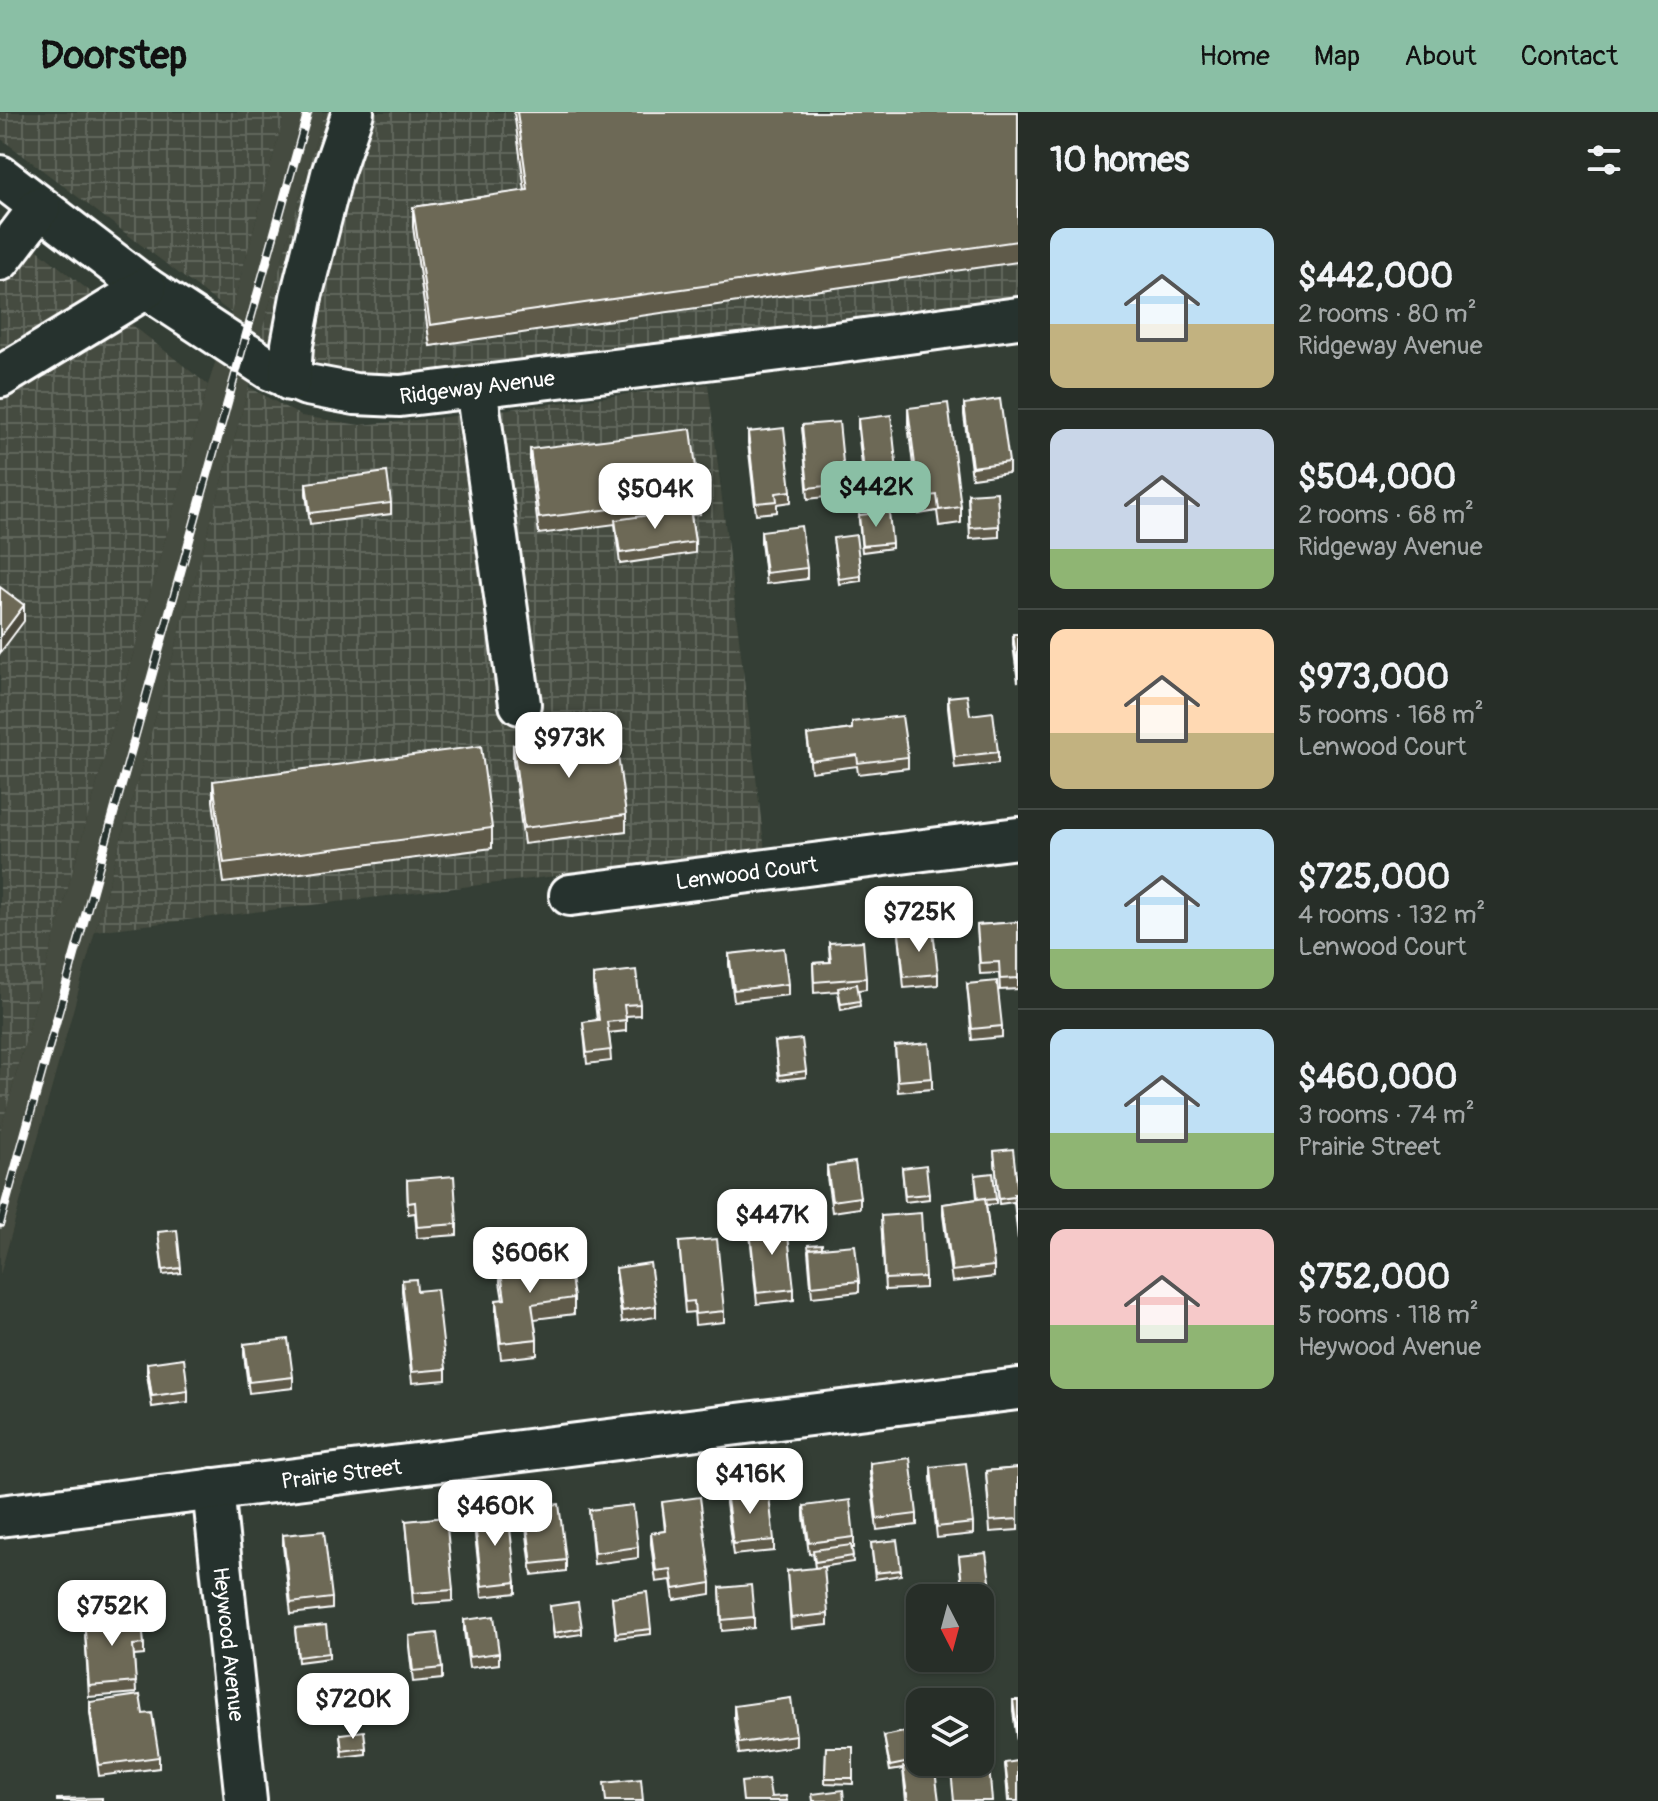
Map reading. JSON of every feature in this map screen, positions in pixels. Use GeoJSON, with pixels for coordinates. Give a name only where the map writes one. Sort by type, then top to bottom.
{"type":"FeatureCollection","features":[{"type":"Feature","properties":{"kind":"street"},"geometry":{"type":"LineString","coordinates":[[290,380],[292,345],[301,297],[332,174],[353,112]]}},
{"type":"Feature","properties":{"kind":"street","name":"Ridgeway Avenue"},"geometry":{"type":"LineString","coordinates":[[0,176],[146,288],[271,370],[307,385],[355,394],[400,396],[1018,318]]}},
{"type":"Feature","properties":{"kind":"street"},"geometry":{"type":"LineString","coordinates":[[0,260],[40,207]]}},
{"type":"Feature","properties":{"kind":"street"},"geometry":{"type":"LineString","coordinates":[[0,377],[146,288]]}},
{"type":"Feature","properties":{"kind":"street"},"geometry":{"type":"LineString","coordinates":[[476,387],[520,704]]}},
{"type":"Feature","properties":{"kind":"street","name":"Lenwood Court"},"geometry":{"type":"LineString","coordinates":[[570,895],[1018,838]]}},
{"type":"Feature","properties":{"kind":"street","name":"Prairie Street"},"geometry":{"type":"LineString","coordinates":[[0,1516],[1018,1389]]}},
{"type":"Feature","properties":{"kind":"street","name":"Heywood Avenue"},"geometry":{"type":"LineString","coordinates":[[213,1489],[246,1801]]}},
{"type":"Feature","properties":{"kind":"shaded area"},"geometry":{"type":"Polygon","coordinates":[[[0,112],[285,112],[231,313],[0,138],[0,112]]]}},
{"type":"Feature","properties":{"kind":"shaded area"},"geometry":{"type":"Polygon","coordinates":[[[285,112],[324,112],[0,1275],[0,1132],[285,112]]]}},
{"type":"Feature","properties":{"kind":"shaded area"},"geometry":{"type":"Polygon","coordinates":[[[324,112],[1018,112],[1018,296],[382,381],[299,372],[259,341],[324,112]]]}},
{"type":"Feature","properties":{"kind":"shaded area"},"geometry":{"type":"Polygon","coordinates":[[[0,220],[208,385],[0,1132],[0,220]]]}},
{"type":"Feature","properties":{"kind":"shaded area"},"geometry":{"type":"Polygon","coordinates":[[[708,384],[765,851],[95,931],[249,387],[301,416],[360,425],[708,384]]]}},
{"type":"Feature","properties":{"kind":"building"},"geometry":{"type":"Polygon","coordinates":[[[517,112],[1018,112],[1018,241],[430,325],[413,207],[528,190],[517,112]]]}},
{"type":"Feature","properties":{"kind":"building"},"geometry":{"type":"Polygon","coordinates":[[[1000,399],[1009,462],[972,467],[964,404],[1000,399]]]}},
{"type":"Feature","properties":{"kind":"building"},"geometry":{"type":"Polygon","coordinates":[[[948,403],[961,507],[939,510],[937,495],[919,497],[908,408],[948,403]]]}},
{"type":"Feature","properties":{"kind":"building"},"geometry":{"type":"Polygon","coordinates":[[[891,415],[899,490],[879,493],[877,478],[865,480],[858,419],[891,415]]]}},
{"type":"Feature","properties":{"kind":"building"},"geometry":{"type":"Polygon","coordinates":[[[839,422],[846,493],[826,495],[825,486],[808,488],[802,425],[839,422]]]}},
{"type":"Feature","properties":{"kind":"building"},"geometry":{"type":"Polygon","coordinates":[[[784,428],[791,491],[776,493],[777,501],[756,503],[748,432],[784,428]]]}},
{"type":"Feature","properties":{"kind":"building"},"geometry":{"type":"Polygon","coordinates":[[[691,429],[700,498],[539,518],[530,449],[691,429]]]}},
{"type":"Feature","properties":{"kind":"building"},"geometry":{"type":"Polygon","coordinates":[[[387,472],[391,503],[310,513],[306,483],[387,472]]]}},
{"type":"Feature","properties":{"kind":"building"},"geometry":{"type":"Polygon","coordinates":[[[997,492],[999,526],[970,528],[968,494],[997,492]]]}},
{"type":"Feature","properties":{"kind":"building"},"geometry":{"type":"Polygon","coordinates":[[[690,509],[695,542],[620,553],[615,520],[690,509]]]}},
{"type":"Feature","properties":{"kind":"building"},"geometry":{"type":"Polygon","coordinates":[[[889,512],[892,543],[862,546],[859,515],[889,512]]]}},
{"type":"Feature","properties":{"kind":"building"},"geometry":{"type":"Polygon","coordinates":[[[801,526],[807,568],[766,573],[761,531],[801,526]]]}},
{"type":"Feature","properties":{"kind":"building"},"geometry":{"type":"Polygon","coordinates":[[[856,535],[861,576],[839,579],[833,538],[856,535]]]}},
{"type":"Feature","properties":{"kind":"building"},"geometry":{"type":"Polygon","coordinates":[[[0,587],[24,605],[0,637],[0,587]]]}},
{"type":"Feature","properties":{"kind":"building"},"geometry":{"type":"Polygon","coordinates":[[[1013,634],[1018,634],[1018,671],[1013,634]]]}},
{"type":"Feature","properties":{"kind":"building"},"geometry":{"type":"Polygon","coordinates":[[[967,695],[970,715],[993,712],[998,752],[955,757],[948,697],[967,695]]]}},
{"type":"Feature","properties":{"kind":"building"},"geometry":{"type":"Polygon","coordinates":[[[902,716],[908,757],[858,763],[857,755],[811,761],[807,735],[852,729],[852,722],[902,716]]]}},
{"type":"Feature","properties":{"kind":"building"},"geometry":{"type":"Polygon","coordinates":[[[615,733],[626,815],[524,828],[513,745],[615,733]]]}},
{"type":"Feature","properties":{"kind":"building"},"geometry":{"type":"Polygon","coordinates":[[[481,746],[492,828],[224,863],[213,781],[481,746]]]}},
{"type":"Feature","properties":{"kind":"building"},"geometry":{"type":"Polygon","coordinates":[[[1018,922],[1018,978],[1000,979],[999,962],[980,963],[977,925],[1018,922]]]}},
{"type":"Feature","properties":{"kind":"building"},"geometry":{"type":"Polygon","coordinates":[[[933,930],[938,974],[904,977],[899,934],[933,930]]]}},
{"type":"Feature","properties":{"kind":"building"},"geometry":{"type":"Polygon","coordinates":[[[863,941],[866,978],[814,982],[813,963],[831,962],[829,943],[863,941]]]}},
{"type":"Feature","properties":{"kind":"building"},"geometry":{"type":"Polygon","coordinates":[[[784,948],[788,984],[734,990],[729,954],[784,948]]]}},
{"type":"Feature","properties":{"kind":"building"},"geometry":{"type":"Polygon","coordinates":[[[636,970],[640,1004],[624,1005],[626,1020],[607,1022],[611,1050],[587,1053],[583,1022],[599,1020],[593,975],[636,970]]]}},
{"type":"Feature","properties":{"kind":"building"},"geometry":{"type":"Polygon","coordinates":[[[997,981],[1002,1026],[972,1029],[967,984],[997,981]]]}},
{"type":"Feature","properties":{"kind":"building"},"geometry":{"type":"Polygon","coordinates":[[[857,984],[860,1001],[841,1004],[838,988],[857,984]]]}},
{"type":"Feature","properties":{"kind":"building"},"geometry":{"type":"Polygon","coordinates":[[[802,1039],[806,1071],[779,1075],[775,1042],[802,1039]]]}},
{"type":"Feature","properties":{"kind":"building"},"geometry":{"type":"Polygon","coordinates":[[[929,1043],[932,1078],[898,1081],[895,1046],[929,1043]]]}},
{"type":"Feature","properties":{"kind":"building"},"geometry":{"type":"Polygon","coordinates":[[[1013,1149],[1018,1194],[999,1199],[994,1151],[1013,1149]]]}},
{"type":"Feature","properties":{"kind":"building"},"geometry":{"type":"Polygon","coordinates":[[[855,1162],[860,1197],[832,1201],[827,1166],[855,1162]]]}},
{"type":"Feature","properties":{"kind":"building"},"geometry":{"type":"Polygon","coordinates":[[[926,1165],[929,1194],[905,1196],[902,1168],[926,1165]]]}},
{"type":"Feature","properties":{"kind":"building"},"geometry":{"type":"Polygon","coordinates":[[[993,1173],[996,1199],[978,1199],[975,1175],[993,1173]]]}},
{"type":"Feature","properties":{"kind":"building"},"geometry":{"type":"Polygon","coordinates":[[[454,1176],[457,1224],[417,1227],[415,1202],[408,1203],[407,1180],[454,1176]]]}},
{"type":"Feature","properties":{"kind":"building"},"geometry":{"type":"Polygon","coordinates":[[[1014,1194],[1018,1194],[1018,1228],[1014,1194]]]}},
{"type":"Feature","properties":{"kind":"building"},"geometry":{"type":"Polygon","coordinates":[[[985,1198],[994,1266],[952,1271],[943,1204],[985,1198]]]}},
{"type":"Feature","properties":{"kind":"building"},"geometry":{"type":"Polygon","coordinates":[[[749,1205],[750,1228],[733,1229],[731,1206],[749,1205]]]}},
{"type":"Feature","properties":{"kind":"building"},"geometry":{"type":"Polygon","coordinates":[[[921,1213],[925,1277],[885,1279],[881,1216],[921,1213]]]}},
{"type":"Feature","properties":{"kind":"building"},"geometry":{"type":"Polygon","coordinates":[[[786,1217],[794,1289],[757,1293],[750,1231],[768,1229],[767,1219],[786,1217]]]}},
{"type":"Feature","properties":{"kind":"building"},"geometry":{"type":"Polygon","coordinates":[[[177,1230],[181,1268],[163,1270],[158,1232],[177,1230]]]}},
{"type":"Feature","properties":{"kind":"building"},"geometry":{"type":"Polygon","coordinates":[[[717,1239],[724,1311],[695,1314],[694,1301],[685,1302],[679,1242],[717,1239]]]}},
{"type":"Feature","properties":{"kind":"building"},"geometry":{"type":"Polygon","coordinates":[[[822,1244],[822,1248],[809,1249],[809,1254],[808,1245],[822,1244]]]}},
{"type":"Feature","properties":{"kind":"building"},"geometry":{"type":"Polygon","coordinates":[[[855,1245],[859,1281],[812,1286],[809,1249],[855,1245]]]}},
{"type":"Feature","properties":{"kind":"building"},"geometry":{"type":"Polygon","coordinates":[[[568,1256],[574,1298],[532,1304],[537,1339],[501,1343],[496,1300],[505,1299],[500,1266],[568,1256]]]}},
{"type":"Feature","properties":{"kind":"building"},"geometry":{"type":"Polygon","coordinates":[[[650,1263],[656,1306],[622,1311],[616,1268],[650,1263]]]}},
{"type":"Feature","properties":{"kind":"building"},"geometry":{"type":"Polygon","coordinates":[[[416,1279],[417,1291],[437,1289],[446,1369],[412,1372],[402,1280],[416,1279]]]}},
{"type":"Feature","properties":{"kind":"building"},"geometry":{"type":"Polygon","coordinates":[[[288,1339],[293,1377],[249,1382],[244,1344],[288,1339]]]}},
{"type":"Feature","properties":{"kind":"building"},"geometry":{"type":"Polygon","coordinates":[[[184,1358],[188,1391],[152,1396],[147,1363],[184,1358]]]}},
{"type":"Feature","properties":{"kind":"building"},"geometry":{"type":"Polygon","coordinates":[[[910,1458],[917,1514],[877,1519],[870,1463],[910,1458]]]}},
{"type":"Feature","properties":{"kind":"building"},"geometry":{"type":"Polygon","coordinates":[[[966,1463],[973,1523],[937,1527],[931,1467],[966,1463]]]}},
{"type":"Feature","properties":{"kind":"building"},"geometry":{"type":"Polygon","coordinates":[[[1018,1468],[1018,1519],[990,1521],[986,1471],[1018,1468]]]}},
{"type":"Feature","properties":{"kind":"building"},"geometry":{"type":"Polygon","coordinates":[[[768,1487],[774,1540],[733,1544],[726,1492],[768,1487]]]}},
{"type":"Feature","properties":{"kind":"building"},"geometry":{"type":"Polygon","coordinates":[[[700,1497],[711,1583],[674,1589],[671,1569],[656,1571],[651,1533],[666,1531],[662,1502],[700,1497]]]}},
{"type":"Feature","properties":{"kind":"building"},"geometry":{"type":"Polygon","coordinates":[[[850,1500],[854,1537],[809,1543],[804,1506],[850,1500]]]}},
{"type":"Feature","properties":{"kind":"building"},"geometry":{"type":"Polygon","coordinates":[[[559,1504],[566,1560],[532,1564],[525,1508],[559,1504]]]}},
{"type":"Feature","properties":{"kind":"building"},"geometry":{"type":"Polygon","coordinates":[[[633,1505],[638,1547],[594,1553],[589,1510],[633,1505]]]}},
{"type":"Feature","properties":{"kind":"building"},"geometry":{"type":"Polygon","coordinates":[[[508,1511],[516,1582],[482,1586],[474,1515],[508,1511]]]}},
{"type":"Feature","properties":{"kind":"building"},"geometry":{"type":"Polygon","coordinates":[[[446,1517],[453,1590],[413,1593],[406,1521],[446,1517]]]}},
{"type":"Feature","properties":{"kind":"building"},"geometry":{"type":"Polygon","coordinates":[[[324,1531],[332,1598],[291,1603],[283,1535],[324,1531]]]}},
{"type":"Feature","properties":{"kind":"building"},"geometry":{"type":"Polygon","coordinates":[[[897,1540],[901,1570],[875,1573],[871,1543],[897,1540]]]}},
{"type":"Feature","properties":{"kind":"building"},"geometry":{"type":"Polygon","coordinates":[[[851,1545],[853,1556],[815,1562],[813,1550],[851,1545]]]}},
{"type":"Feature","properties":{"kind":"building"},"geometry":{"type":"Polygon","coordinates":[[[986,1553],[990,1581],[962,1584],[959,1556],[986,1553]]]}},
{"type":"Feature","properties":{"kind":"building"},"geometry":{"type":"Polygon","coordinates":[[[824,1567],[828,1614],[791,1618],[787,1571],[824,1567]]]}},
{"type":"Feature","properties":{"kind":"building"},"geometry":{"type":"Polygon","coordinates":[[[751,1585],[754,1617],[722,1620],[720,1588],[751,1585]]]}},
{"type":"Feature","properties":{"kind":"building"},"geometry":{"type":"Polygon","coordinates":[[[647,1592],[651,1629],[616,1633],[612,1597],[647,1592]]]}},
{"type":"Feature","properties":{"kind":"building"},"geometry":{"type":"Polygon","coordinates":[[[578,1602],[582,1628],[554,1633],[550,1606],[578,1602]]]}},
{"type":"Feature","properties":{"kind":"building"},"geometry":{"type":"Polygon","coordinates":[[[141,1613],[144,1644],[133,1645],[136,1682],[89,1686],[84,1617],[141,1613]]]}},
{"type":"Feature","properties":{"kind":"building"},"geometry":{"type":"Polygon","coordinates":[[[494,1616],[499,1653],[469,1657],[464,1620],[494,1616]]]}},
{"type":"Feature","properties":{"kind":"building"},"geometry":{"type":"Polygon","coordinates":[[[326,1625],[329,1653],[298,1657],[295,1628],[326,1625]]]}},
{"type":"Feature","properties":{"kind":"building"},"geometry":{"type":"Polygon","coordinates":[[[437,1633],[442,1668],[413,1671],[409,1636],[437,1633]]]}},
{"type":"Feature","properties":{"kind":"building"},"geometry":{"type":"Polygon","coordinates":[[[140,1695],[143,1714],[152,1713],[159,1757],[99,1765],[90,1702],[140,1695]]]}},
{"type":"Feature","properties":{"kind":"building"},"geometry":{"type":"Polygon","coordinates":[[[791,1698],[796,1735],[739,1743],[734,1706],[791,1698]]]}},
{"type":"Feature","properties":{"kind":"building"},"geometry":{"type":"Polygon","coordinates":[[[1013,1700],[1018,1700],[1018,1738],[1013,1700]]]}},
{"type":"Feature","properties":{"kind":"building"},"geometry":{"type":"Polygon","coordinates":[[[364,1731],[366,1748],[342,1751],[340,1734],[364,1731]]]}},
{"type":"Feature","properties":{"kind":"building"},"geometry":{"type":"Polygon","coordinates":[[[904,1732],[906,1763],[890,1766],[884,1736],[904,1732]]]}},
{"type":"Feature","properties":{"kind":"building"},"geometry":{"type":"Polygon","coordinates":[[[826,1747],[853,1747],[853,1778],[825,1778],[826,1747]]]}},
{"type":"Feature","properties":{"kind":"building"},"geometry":{"type":"Polygon","coordinates":[[[1018,1761],[1018,1801],[1010,1801],[1005,1763],[1018,1761]]]}},
{"type":"Feature","properties":{"kind":"building"},"geometry":{"type":"Polygon","coordinates":[[[903,1767],[906,1767],[906,1776],[936,1776],[939,1801],[908,1801],[903,1767]]]}},
{"type":"Feature","properties":{"kind":"building"},"geometry":{"type":"Polygon","coordinates":[[[952,1776],[990,1776],[992,1801],[954,1801],[952,1776]]]}},
{"type":"Feature","properties":{"kind":"building"},"geometry":{"type":"Polygon","coordinates":[[[641,1779],[643,1801],[606,1801],[604,1783],[641,1779]]]}},
{"type":"Feature","properties":{"kind":"building"},"geometry":{"type":"Polygon","coordinates":[[[768,1779],[771,1797],[786,1796],[787,1801],[743,1801],[741,1782],[768,1779]]]}},
{"type":"Feature","properties":{"kind":"building"},"geometry":{"type":"Polygon","coordinates":[[[843,1790],[844,1801],[813,1801],[812,1794],[843,1790]]]}},
{"type":"Feature","properties":{"kind":"building"},"geometry":{"type":"Polygon","coordinates":[[[102,1798],[102,1801],[57,1801],[57,1799],[102,1798]]]}},
{"type":"Feature","properties":{"kind":"railway"},"geometry":{"type":"LineString","coordinates":[[0,1224],[308,112]]}}]}
